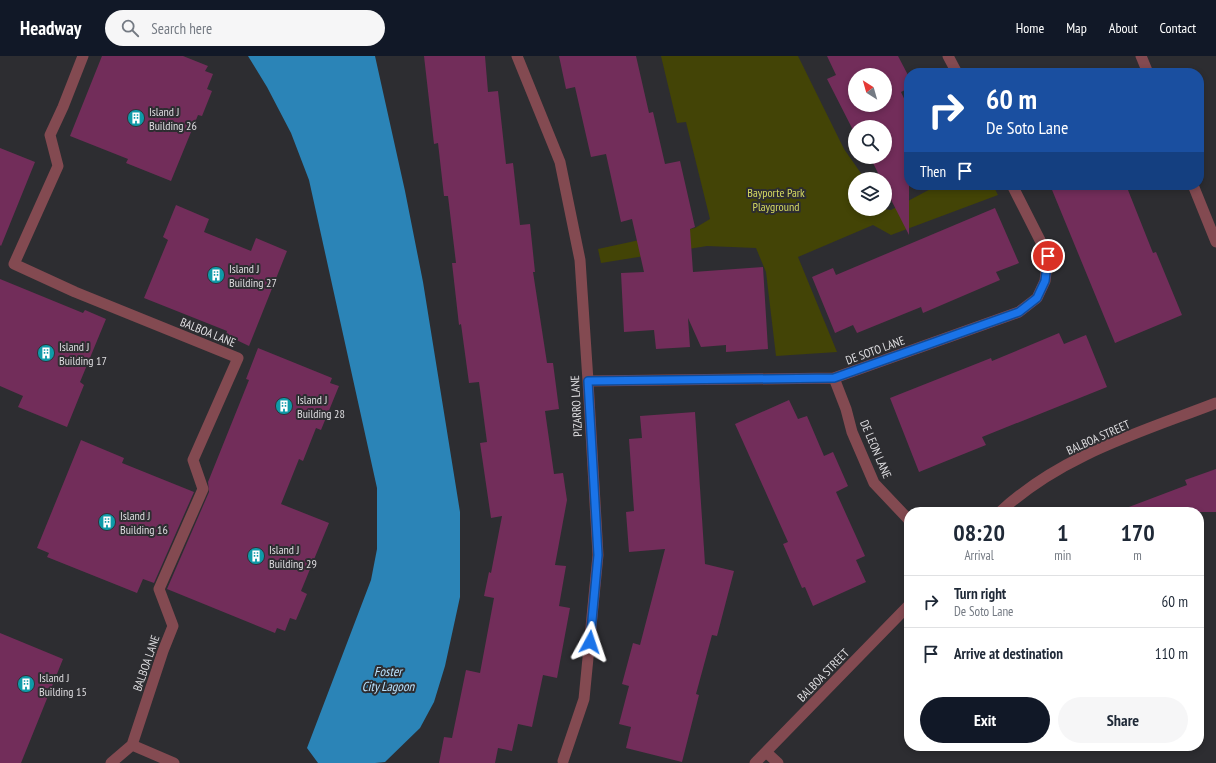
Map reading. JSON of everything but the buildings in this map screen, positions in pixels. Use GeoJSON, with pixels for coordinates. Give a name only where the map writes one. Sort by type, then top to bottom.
{"type":"FeatureCollection","features":[{"type":"Feature","properties":{"kind":"street","name":"BALBOA LANE"},"geometry":{"type":"LineString","coordinates":[[83,56],[63,107],[50,134],[58,166],[14,264],[75,292],[238,358],[193,460],[203,489],[159,589],[174,626],[163,651],[132,745]]}},
{"type":"Feature","properties":{"kind":"street","name":"PIZARRO LANE"},"geometry":{"type":"LineString","coordinates":[[517,56],[560,162],[580,260],[588,381],[598,555],[584,699],[562,761]]}},
{"type":"Feature","properties":{"kind":"street"},"geometry":{"type":"LineString","coordinates":[[948,56],[954,68]]}},
{"type":"Feature","properties":{"kind":"street"},"geometry":{"type":"LineString","coordinates":[[1141,56],[1146,68]]}},
{"type":"Feature","properties":{"kind":"street","name":"DE SOTO LANE"},"geometry":{"type":"LineString","coordinates":[[588,381],[834,378],[1019,312],[1037,298],[1045,281],[1048,256],[1015,190]]}},
{"type":"Feature","properties":{"kind":"street"},"geometry":{"type":"LineString","coordinates":[[1195,190],[1216,242]]}},
{"type":"Feature","properties":{"kind":"street","name":"DE LEON LANE"},"geometry":{"type":"LineString","coordinates":[[834,378],[846,410],[852,432],[874,483],[904,515]]}},
{"type":"Feature","properties":{"kind":"street","name":"BALBOA STREET"},"geometry":{"type":"LineString","coordinates":[[1005,507],[1015,498],[1055,471],[1090,452],[1216,403]]}},
{"type":"Feature","properties":{"kind":"street","name":"BALBOA STREET"},"geometry":{"type":"LineString","coordinates":[[755,763],[904,610]]}},
{"type":"Feature","properties":{"kind":"street"},"geometry":{"type":"LineString","coordinates":[[111,763],[132,745],[174,763]]}},
{"type":"Feature","properties":{"kind":"street"},"geometry":{"type":"LineString","coordinates":[[766,752],[778,763]]}},
{"type":"Feature","properties":{"kind":"green space","name":"Bayporte Park Playground"},"geometry":{"type":"Polygon","coordinates":[[[661,56],[798,56],[848,155],[848,164],[854,164],[860,172],[848,172],[848,216],[892,216],[892,209],[929,190],[996,190],[998,195],[891,235],[873,225],[798,257],[837,352],[776,356],[766,272],[756,248],[707,246],[601,263],[598,249],[695,228],[710,219],[686,122],[677,123],[661,56]]]}},
{"type":"Feature","properties":{"kind":"water","name":"Foster City Lagoon"},"geometry":{"type":"Polygon","coordinates":[[[248,56],[375,56],[405,191],[423,282],[460,512],[460,597],[445,666],[434,702],[420,728],[385,762],[318,763],[307,748],[371,580],[377,549],[377,488],[309,180],[291,133],[267,87],[248,56]]]}},
{"type":"Feature","properties":{"kind":"place","name":"Island J Building 26"},"geometry":{"type":"Point","coordinates":[136,118]}},
{"type":"Feature","properties":{"kind":"place","name":"Island J Building 27"},"geometry":{"type":"Point","coordinates":[216,275]}},
{"type":"Feature","properties":{"kind":"place","name":"Island J Building 17"},"geometry":{"type":"Point","coordinates":[46,353]}},
{"type":"Feature","properties":{"kind":"place","name":"Island J Building 28"},"geometry":{"type":"Point","coordinates":[284,406]}},
{"type":"Feature","properties":{"kind":"place","name":"Island J Building 16"},"geometry":{"type":"Point","coordinates":[107,522]}},
{"type":"Feature","properties":{"kind":"place","name":"Island J Building 29"},"geometry":{"type":"Point","coordinates":[256,556]}},
{"type":"Feature","properties":{"kind":"place","name":"Island J Building 15"},"geometry":{"type":"Point","coordinates":[26,684]}},
{"type":"Feature","properties":{"kind":"route"},"geometry":{"type":"LineString","coordinates":[[590,642],[598,555],[588,381],[834,378],[1019,312],[1037,298],[1045,281],[1048,256]]}}]}
